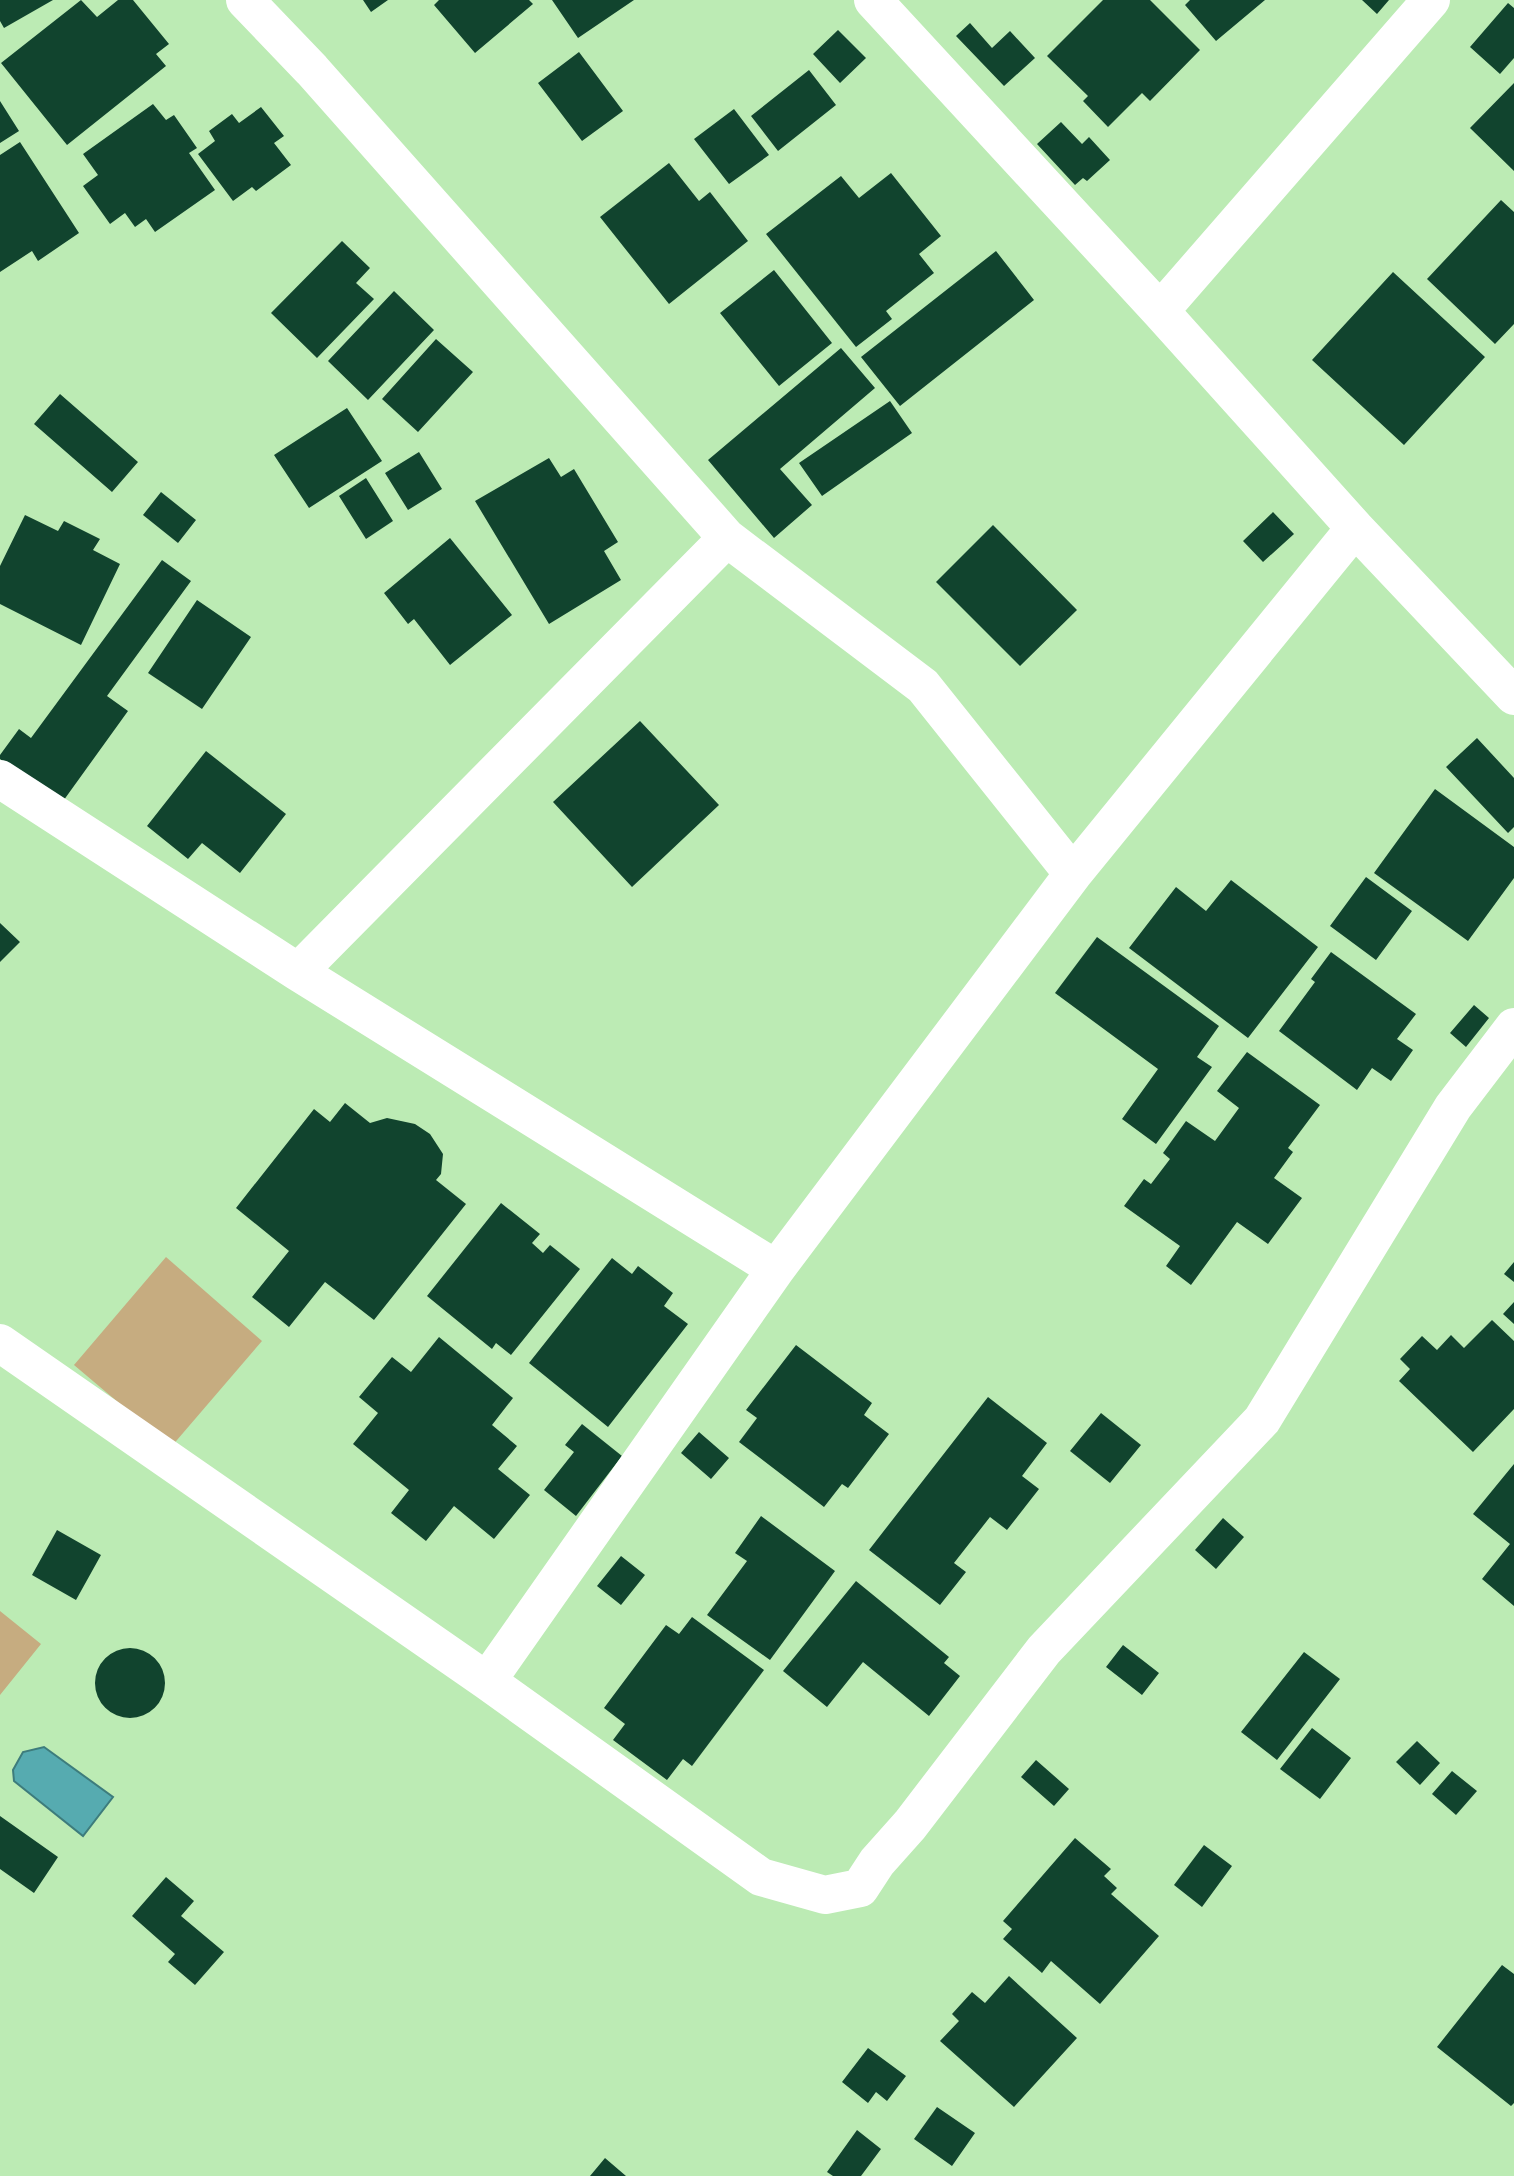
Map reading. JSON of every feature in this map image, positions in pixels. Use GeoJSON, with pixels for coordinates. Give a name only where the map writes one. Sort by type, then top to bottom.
{"type":"FeatureCollection","features":[{"type":"Feature","properties":{"kind":"street"},"geometry":{"type":"LineString","coordinates":[[245,0],[312,70],[727,538],[923,686],[1073,874]]}},
{"type":"Feature","properties":{"kind":"street"},"geometry":{"type":"LineString","coordinates":[[873,0],[1160,311],[1355,528],[1514,696]]}},
{"type":"Feature","properties":{"kind":"street"},"geometry":{"type":"LineString","coordinates":[[1160,311],[1432,0]]}},
{"type":"Feature","properties":{"kind":"street"},"geometry":{"type":"LineString","coordinates":[[487,1681],[776,1269],[1073,874],[1355,528]]}},
{"type":"Feature","properties":{"kind":"street"},"geometry":{"type":"LineString","coordinates":[[298,972],[727,538]]}},
{"type":"Feature","properties":{"kind":"street"},"geometry":{"type":"LineString","coordinates":[[0,779],[298,972],[776,1269]]}},
{"type":"Feature","properties":{"kind":"street"},"geometry":{"type":"LineString","coordinates":[[0,1343],[487,1681],[761,1877],[825,1895],[860,1888],[877,1862],[910,1825],[1044,1650],[1262,1420],[1453,1107],[1514,1027]]}},
{"type":"Feature","properties":{"kind":"shaded area"},"geometry":{"type":"Polygon","coordinates":[[[166,1257],[262,1341],[171,1447],[74,1365],[166,1257]]]}},
{"type":"Feature","properties":{"kind":"shaded area"},"geometry":{"type":"Polygon","coordinates":[[[0,1611],[41,1644],[0,1695],[0,1611]]]}},
{"type":"Feature","properties":{"kind":"water"},"geometry":{"type":"Polygon","coordinates":[[[44,1747],[113,1797],[83,1836],[14,1781],[13,1770],[23,1752],[44,1747]]]}},
{"type":"Feature","properties":{"kind":"building"},"geometry":{"type":"Polygon","coordinates":[[[0,0],[53,0],[4,28],[0,21],[0,0]]]}},
{"type":"Feature","properties":{"kind":"building"},"geometry":{"type":"Polygon","coordinates":[[[81,0],[97,17],[118,0],[133,0],[169,44],[156,54],[166,66],[67,145],[1,63],[81,0]]]}},
{"type":"Feature","properties":{"kind":"building"},"geometry":{"type":"Polygon","coordinates":[[[363,0],[388,0],[371,12],[363,0]]]}},
{"type":"Feature","properties":{"kind":"building"},"geometry":{"type":"Polygon","coordinates":[[[439,0],[529,0],[533,4],[475,53],[434,5],[439,0]]]}},
{"type":"Feature","properties":{"kind":"building"},"geometry":{"type":"Polygon","coordinates":[[[552,0],[634,0],[578,38],[552,0]]]}},
{"type":"Feature","properties":{"kind":"building"},"geometry":{"type":"Polygon","coordinates":[[[1103,0],[1150,0],[1200,50],[1150,101],[1142,93],[1108,127],[1083,101],[1088,96],[1047,56],[1103,0]]]}},
{"type":"Feature","properties":{"kind":"building"},"geometry":{"type":"Polygon","coordinates":[[[1190,0],[1265,0],[1216,41],[1185,5],[1190,0]]]}},
{"type":"Feature","properties":{"kind":"building"},"geometry":{"type":"Polygon","coordinates":[[[1362,0],[1389,0],[1377,14],[1362,0]]]}},
{"type":"Feature","properties":{"kind":"building"},"geometry":{"type":"Polygon","coordinates":[[[1508,3],[1514,8],[1514,58],[1500,74],[1470,47],[1508,3]]]}},
{"type":"Feature","properties":{"kind":"building"},"geometry":{"type":"Polygon","coordinates":[[[970,23],[992,48],[1010,31],[1035,58],[1004,86],[956,36],[970,23]]]}},
{"type":"Feature","properties":{"kind":"building"},"geometry":{"type":"Polygon","coordinates":[[[838,30],[866,58],[840,83],[813,54],[838,30]]]}},
{"type":"Feature","properties":{"kind":"building"},"geometry":{"type":"Polygon","coordinates":[[[579,52],[623,111],[582,141],[538,83],[579,52]]]}},
{"type":"Feature","properties":{"kind":"building"},"geometry":{"type":"Polygon","coordinates":[[[809,70],[836,105],[778,151],[751,116],[809,70]]]}},
{"type":"Feature","properties":{"kind":"building"},"geometry":{"type":"Polygon","coordinates":[[[1514,83],[1514,171],[1470,128],[1514,83]]]}},
{"type":"Feature","properties":{"kind":"building"},"geometry":{"type":"Polygon","coordinates":[[[0,101],[19,131],[0,143],[0,101]]]}},
{"type":"Feature","properties":{"kind":"building"},"geometry":{"type":"Polygon","coordinates":[[[153,104],[166,120],[174,115],[197,148],[189,153],[215,190],[155,232],[146,219],[135,227],[125,213],[110,224],[83,186],[98,175],[83,154],[153,104]]]}},
{"type":"Feature","properties":{"kind":"building"},"geometry":{"type":"Polygon","coordinates":[[[261,107],[284,136],[274,143],[291,165],[256,191],[252,187],[233,201],[198,154],[215,141],[209,131],[232,114],[239,123],[261,107]]]}},
{"type":"Feature","properties":{"kind":"building"},"geometry":{"type":"Polygon","coordinates":[[[734,109],[769,155],[729,184],[694,139],[734,109]]]}},
{"type":"Feature","properties":{"kind":"building"},"geometry":{"type":"Polygon","coordinates":[[[1061,122],[1082,144],[1089,137],[1110,160],[1087,181],[1083,178],[1075,185],[1037,144],[1061,122]]]}},
{"type":"Feature","properties":{"kind":"building"},"geometry":{"type":"Polygon","coordinates":[[[20,142],[79,233],[38,261],[32,251],[0,272],[0,155],[20,142]]]}},
{"type":"Feature","properties":{"kind":"building"},"geometry":{"type":"Polygon","coordinates":[[[669,163],[699,201],[710,192],[748,241],[669,304],[600,217],[669,163]]]}},
{"type":"Feature","properties":{"kind":"building"},"geometry":{"type":"Polygon","coordinates":[[[891,173],[941,236],[919,254],[934,273],[886,311],[892,319],[856,347],[766,234],[841,176],[859,198],[891,173]]]}},
{"type":"Feature","properties":{"kind":"building"},"geometry":{"type":"Polygon","coordinates":[[[1501,200],[1514,212],[1514,324],[1495,344],[1427,279],[1501,200]]]}},
{"type":"Feature","properties":{"kind":"building"},"geometry":{"type":"Polygon","coordinates":[[[342,241],[370,268],[356,283],[374,299],[317,358],[271,313],[342,241]]]}},
{"type":"Feature","properties":{"kind":"building"},"geometry":{"type":"Polygon","coordinates":[[[996,251],[1034,300],[900,406],[861,357],[996,251]]]}},
{"type":"Feature","properties":{"kind":"building"},"geometry":{"type":"Polygon","coordinates":[[[774,270],[832,343],[779,386],[720,313],[774,270]]]}},
{"type":"Feature","properties":{"kind":"building"},"geometry":{"type":"Polygon","coordinates":[[[1393,272],[1485,357],[1404,445],[1312,360],[1393,272]]]}},
{"type":"Feature","properties":{"kind":"building"},"geometry":{"type":"Polygon","coordinates":[[[394,291],[434,330],[368,400],[328,361],[394,291]]]}},
{"type":"Feature","properties":{"kind":"building"},"geometry":{"type":"Polygon","coordinates":[[[436,339],[473,372],[418,432],[382,399],[436,339]]]}},
{"type":"Feature","properties":{"kind":"building"},"geometry":{"type":"Polygon","coordinates":[[[841,348],[875,388],[780,469],[812,505],[774,538],[708,460],[841,348]]]}},
{"type":"Feature","properties":{"kind":"building"},"geometry":{"type":"Polygon","coordinates":[[[60,394],[138,462],[112,492],[34,424],[60,394]]]}},
{"type":"Feature","properties":{"kind":"building"},"geometry":{"type":"Polygon","coordinates":[[[890,401],[912,433],[822,496],[799,463],[890,401]]]}},
{"type":"Feature","properties":{"kind":"building"},"geometry":{"type":"Polygon","coordinates":[[[347,408],[382,461],[309,508],[274,455],[347,408]]]}},
{"type":"Feature","properties":{"kind":"building"},"geometry":{"type":"Polygon","coordinates":[[[419,452],[442,489],[408,510],[385,473],[419,452]]]}},
{"type":"Feature","properties":{"kind":"building"},"geometry":{"type":"Polygon","coordinates":[[[549,458],[561,477],[574,469],[618,542],[604,551],[621,580],[549,624],[475,501],[549,458]]]}},
{"type":"Feature","properties":{"kind":"building"},"geometry":{"type":"Polygon","coordinates":[[[366,478],[393,521],[366,539],[339,496],[366,478]]]}},
{"type":"Feature","properties":{"kind":"building"},"geometry":{"type":"Polygon","coordinates":[[[161,492],[196,520],[178,543],[143,515],[161,492]]]}},
{"type":"Feature","properties":{"kind":"building"},"geometry":{"type":"Polygon","coordinates":[[[1273,512],[1294,534],[1263,562],[1243,541],[1273,512]]]}},
{"type":"Feature","properties":{"kind":"building"},"geometry":{"type":"Polygon","coordinates":[[[25,515],[58,531],[64,521],[100,539],[93,550],[120,564],[81,645],[0,604],[0,566],[25,515]]]}},
{"type":"Feature","properties":{"kind":"building"},"geometry":{"type":"Polygon","coordinates":[[[993,525],[1077,610],[1020,666],[936,582],[993,525]]]}},
{"type":"Feature","properties":{"kind":"building"},"geometry":{"type":"Polygon","coordinates":[[[450,538],[512,615],[450,665],[414,619],[408,624],[384,593],[450,538]]]}},
{"type":"Feature","properties":{"kind":"building"},"geometry":{"type":"Polygon","coordinates":[[[162,560],[191,581],[107,696],[128,711],[61,804],[0,759],[0,755],[19,729],[31,738],[162,560]]]}},
{"type":"Feature","properties":{"kind":"building"},"geometry":{"type":"Polygon","coordinates":[[[197,600],[251,637],[202,709],[148,673],[197,600]]]}},
{"type":"Feature","properties":{"kind":"building"},"geometry":{"type":"Polygon","coordinates":[[[640,721],[719,805],[632,887],[553,802],[640,721]]]}},
{"type":"Feature","properties":{"kind":"building"},"geometry":{"type":"Polygon","coordinates":[[[1477,738],[1514,778],[1514,827],[1508,833],[1446,767],[1477,738]]]}},
{"type":"Feature","properties":{"kind":"building"},"geometry":{"type":"Polygon","coordinates":[[[206,751],[286,814],[240,873],[202,843],[188,859],[147,826],[206,751]]]}},
{"type":"Feature","properties":{"kind":"building"},"geometry":{"type":"Polygon","coordinates":[[[1435,789],[1514,847],[1514,878],[1468,941],[1374,873],[1435,789]]]}},
{"type":"Feature","properties":{"kind":"building"},"geometry":{"type":"Polygon","coordinates":[[[1366,877],[1412,911],[1376,960],[1330,926],[1366,877]]]}},
{"type":"Feature","properties":{"kind":"building"},"geometry":{"type":"Polygon","coordinates":[[[1231,880],[1318,947],[1248,1038],[1129,948],[1176,887],[1206,911],[1231,880]]]}},
{"type":"Feature","properties":{"kind":"building"},"geometry":{"type":"Polygon","coordinates":[[[0,923],[20,942],[0,962],[0,923]]]}},
{"type":"Feature","properties":{"kind":"building"},"geometry":{"type":"Polygon","coordinates":[[[1097,937],[1219,1026],[1197,1057],[1212,1067],[1156,1144],[1122,1119],[1158,1069],[1055,993],[1097,937]]]}},
{"type":"Feature","properties":{"kind":"building"},"geometry":{"type":"Polygon","coordinates":[[[1331,952],[1416,1014],[1397,1039],[1413,1050],[1391,1081],[1372,1068],[1357,1090],[1279,1031],[1315,982],[1311,979],[1331,952]]]}},
{"type":"Feature","properties":{"kind":"building"},"geometry":{"type":"Polygon","coordinates":[[[1474,1005],[1489,1018],[1466,1047],[1450,1033],[1474,1005]]]}},
{"type":"Feature","properties":{"kind":"building"},"geometry":{"type":"Polygon","coordinates":[[[1247,1052],[1320,1105],[1288,1148],[1293,1152],[1274,1178],[1302,1198],[1268,1244],[1237,1222],[1191,1285],[1166,1266],[1180,1246],[1124,1206],[1144,1179],[1151,1184],[1170,1159],[1163,1153],[1186,1121],[1215,1141],[1239,1108],[1217,1091],[1247,1052]]]}},
{"type":"Feature","properties":{"kind":"building"},"geometry":{"type":"Polygon","coordinates":[[[345,1103],[370,1123],[387,1118],[415,1124],[430,1134],[443,1154],[441,1174],[436,1180],[466,1204],[374,1320],[325,1282],[289,1327],[252,1297],[289,1251],[236,1208],[314,1109],[330,1122],[345,1103]]]}},
{"type":"Feature","properties":{"kind":"building"},"geometry":{"type":"Polygon","coordinates":[[[501,1203],[540,1234],[532,1243],[543,1253],[550,1245],[580,1269],[511,1355],[496,1343],[492,1349],[427,1296],[501,1203]]]}},
{"type":"Feature","properties":{"kind":"building"},"geometry":{"type":"Polygon","coordinates":[[[612,1258],[632,1274],[638,1266],[673,1293],[664,1306],[688,1324],[608,1427],[529,1363],[612,1258]]]}},
{"type":"Feature","properties":{"kind":"building"},"geometry":{"type":"Polygon","coordinates":[[[1514,1262],[1514,1282],[1504,1274],[1514,1262]]]}},
{"type":"Feature","properties":{"kind":"building"},"geometry":{"type":"Polygon","coordinates":[[[1514,1302],[1514,1324],[1503,1314],[1514,1302]]]}},
{"type":"Feature","properties":{"kind":"building"},"geometry":{"type":"Polygon","coordinates":[[[1492,1320],[1514,1341],[1514,1409],[1473,1452],[1399,1381],[1410,1369],[1400,1359],[1422,1336],[1437,1350],[1451,1335],[1464,1348],[1492,1320]]]}},
{"type":"Feature","properties":{"kind":"building"},"geometry":{"type":"Polygon","coordinates":[[[439,1337],[513,1398],[492,1425],[517,1446],[498,1469],[530,1495],[494,1539],[454,1506],[426,1541],[391,1513],[409,1490],[353,1444],[378,1413],[359,1397],[392,1357],[411,1372],[439,1337]]]}},
{"type":"Feature","properties":{"kind":"building"},"geometry":{"type":"Polygon","coordinates":[[[796,1345],[872,1403],[864,1415],[889,1434],[848,1488],[842,1484],[824,1507],[739,1442],[757,1418],[746,1410],[796,1345]]]}},
{"type":"Feature","properties":{"kind":"building"},"geometry":{"type":"Polygon","coordinates":[[[988,1397],[1047,1443],[1022,1476],[1039,1489],[1007,1530],[990,1517],[954,1563],[966,1572],[940,1605],[869,1550],[988,1397]]]}},
{"type":"Feature","properties":{"kind":"building"},"geometry":{"type":"Polygon","coordinates":[[[1101,1413],[1141,1445],[1110,1483],[1070,1451],[1101,1413]]]}},
{"type":"Feature","properties":{"kind":"building"},"geometry":{"type":"Polygon","coordinates":[[[582,1424],[622,1456],[576,1516],[544,1490],[574,1452],[565,1445],[582,1424]]]}},
{"type":"Feature","properties":{"kind":"building"},"geometry":{"type":"Polygon","coordinates":[[[699,1432],[729,1458],[711,1479],[681,1453],[699,1432]]]}},
{"type":"Feature","properties":{"kind":"building"},"geometry":{"type":"Polygon","coordinates":[[[1514,1464],[1514,1606],[1482,1579],[1510,1544],[1473,1514],[1514,1464]]]}},
{"type":"Feature","properties":{"kind":"building"},"geometry":{"type":"Polygon","coordinates":[[[761,1516],[835,1571],[770,1660],[707,1615],[747,1561],[735,1553],[761,1516]]]}},
{"type":"Feature","properties":{"kind":"building"},"geometry":{"type":"Polygon","coordinates":[[[1223,1518],[1244,1537],[1216,1569],[1195,1550],[1223,1518]]]}},
{"type":"Feature","properties":{"kind":"building"},"geometry":{"type":"Polygon","coordinates":[[[57,1530],[101,1555],[76,1600],[32,1575],[57,1530]]]}},
{"type":"Feature","properties":{"kind":"building"},"geometry":{"type":"Polygon","coordinates":[[[621,1556],[645,1575],[621,1605],[597,1586],[621,1556]]]}},
{"type":"Feature","properties":{"kind":"building"},"geometry":{"type":"Polygon","coordinates":[[[856,1581],[949,1657],[944,1663],[960,1676],[929,1716],[863,1662],[827,1707],[783,1671],[856,1581]]]}},
{"type":"Feature","properties":{"kind":"building"},"geometry":{"type":"Polygon","coordinates":[[[692,1617],[764,1670],[692,1766],[683,1759],[667,1780],[613,1740],[625,1724],[604,1708],[666,1625],[679,1634],[692,1617]]]}},
{"type":"Feature","properties":{"kind":"building"},"geometry":{"type":"Polygon","coordinates":[[[1123,1645],[1159,1673],[1142,1695],[1106,1667],[1123,1645]]]}},
{"type":"Feature","properties":{"kind":"building"},"geometry":{"type":"Polygon","coordinates":[[[130,1648],[155,1658],[165,1683],[155,1708],[130,1718],[105,1708],[95,1683],[105,1658],[130,1648]]]}},
{"type":"Feature","properties":{"kind":"building"},"geometry":{"type":"Polygon","coordinates":[[[1304,1652],[1340,1679],[1277,1760],[1241,1732],[1304,1652]]]}},
{"type":"Feature","properties":{"kind":"building"},"geometry":{"type":"Polygon","coordinates":[[[1312,1728],[1351,1758],[1320,1799],[1280,1769],[1312,1728]]]}},
{"type":"Feature","properties":{"kind":"building"},"geometry":{"type":"Polygon","coordinates":[[[1417,1741],[1440,1763],[1420,1785],[1396,1762],[1417,1741]]]}},
{"type":"Feature","properties":{"kind":"building"},"geometry":{"type":"Polygon","coordinates":[[[1036,1760],[1069,1789],[1054,1806],[1021,1777],[1036,1760]]]}},
{"type":"Feature","properties":{"kind":"building"},"geometry":{"type":"Polygon","coordinates":[[[1452,1771],[1477,1791],[1456,1815],[1432,1794],[1452,1771]]]}},
{"type":"Feature","properties":{"kind":"building"},"geometry":{"type":"Polygon","coordinates":[[[0,1816],[58,1857],[34,1893],[0,1869],[0,1816]]]}},
{"type":"Feature","properties":{"kind":"building"},"geometry":{"type":"Polygon","coordinates":[[[1075,1838],[1111,1869],[1104,1876],[1117,1888],[1111,1894],[1159,1936],[1100,2004],[1051,1961],[1042,1973],[1003,1939],[1012,1929],[1003,1921],[1075,1838]]]}},
{"type":"Feature","properties":{"kind":"building"},"geometry":{"type":"Polygon","coordinates":[[[1204,1845],[1232,1866],[1202,1907],[1174,1885],[1204,1845]]]}},
{"type":"Feature","properties":{"kind":"building"},"geometry":{"type":"Polygon","coordinates":[[[166,1877],[194,1901],[181,1916],[224,1952],[195,1985],[168,1962],[175,1954],[132,1916],[166,1877]]]}},
{"type":"Feature","properties":{"kind":"building"},"geometry":{"type":"Polygon","coordinates":[[[1502,1965],[1514,1974],[1514,2103],[1511,2106],[1437,2047],[1502,1965]]]}},
{"type":"Feature","properties":{"kind":"building"},"geometry":{"type":"Polygon","coordinates":[[[1009,1976],[1077,2038],[1014,2107],[940,2041],[959,2021],[952,2014],[972,1992],[985,2003],[1009,1976]]]}},
{"type":"Feature","properties":{"kind":"building"},"geometry":{"type":"Polygon","coordinates":[[[868,2048],[906,2076],[887,2101],[876,2092],[868,2103],[842,2082],[868,2048]]]}},
{"type":"Feature","properties":{"kind":"building"},"geometry":{"type":"Polygon","coordinates":[[[937,2107],[975,2133],[952,2166],[914,2139],[937,2107]]]}},
{"type":"Feature","properties":{"kind":"building"},"geometry":{"type":"Polygon","coordinates":[[[857,2130],[881,2149],[861,2176],[833,2176],[827,2172],[857,2130]]]}},
{"type":"Feature","properties":{"kind":"building"},"geometry":{"type":"Polygon","coordinates":[[[605,2158],[626,2176],[590,2176],[605,2158]]]}}]}
